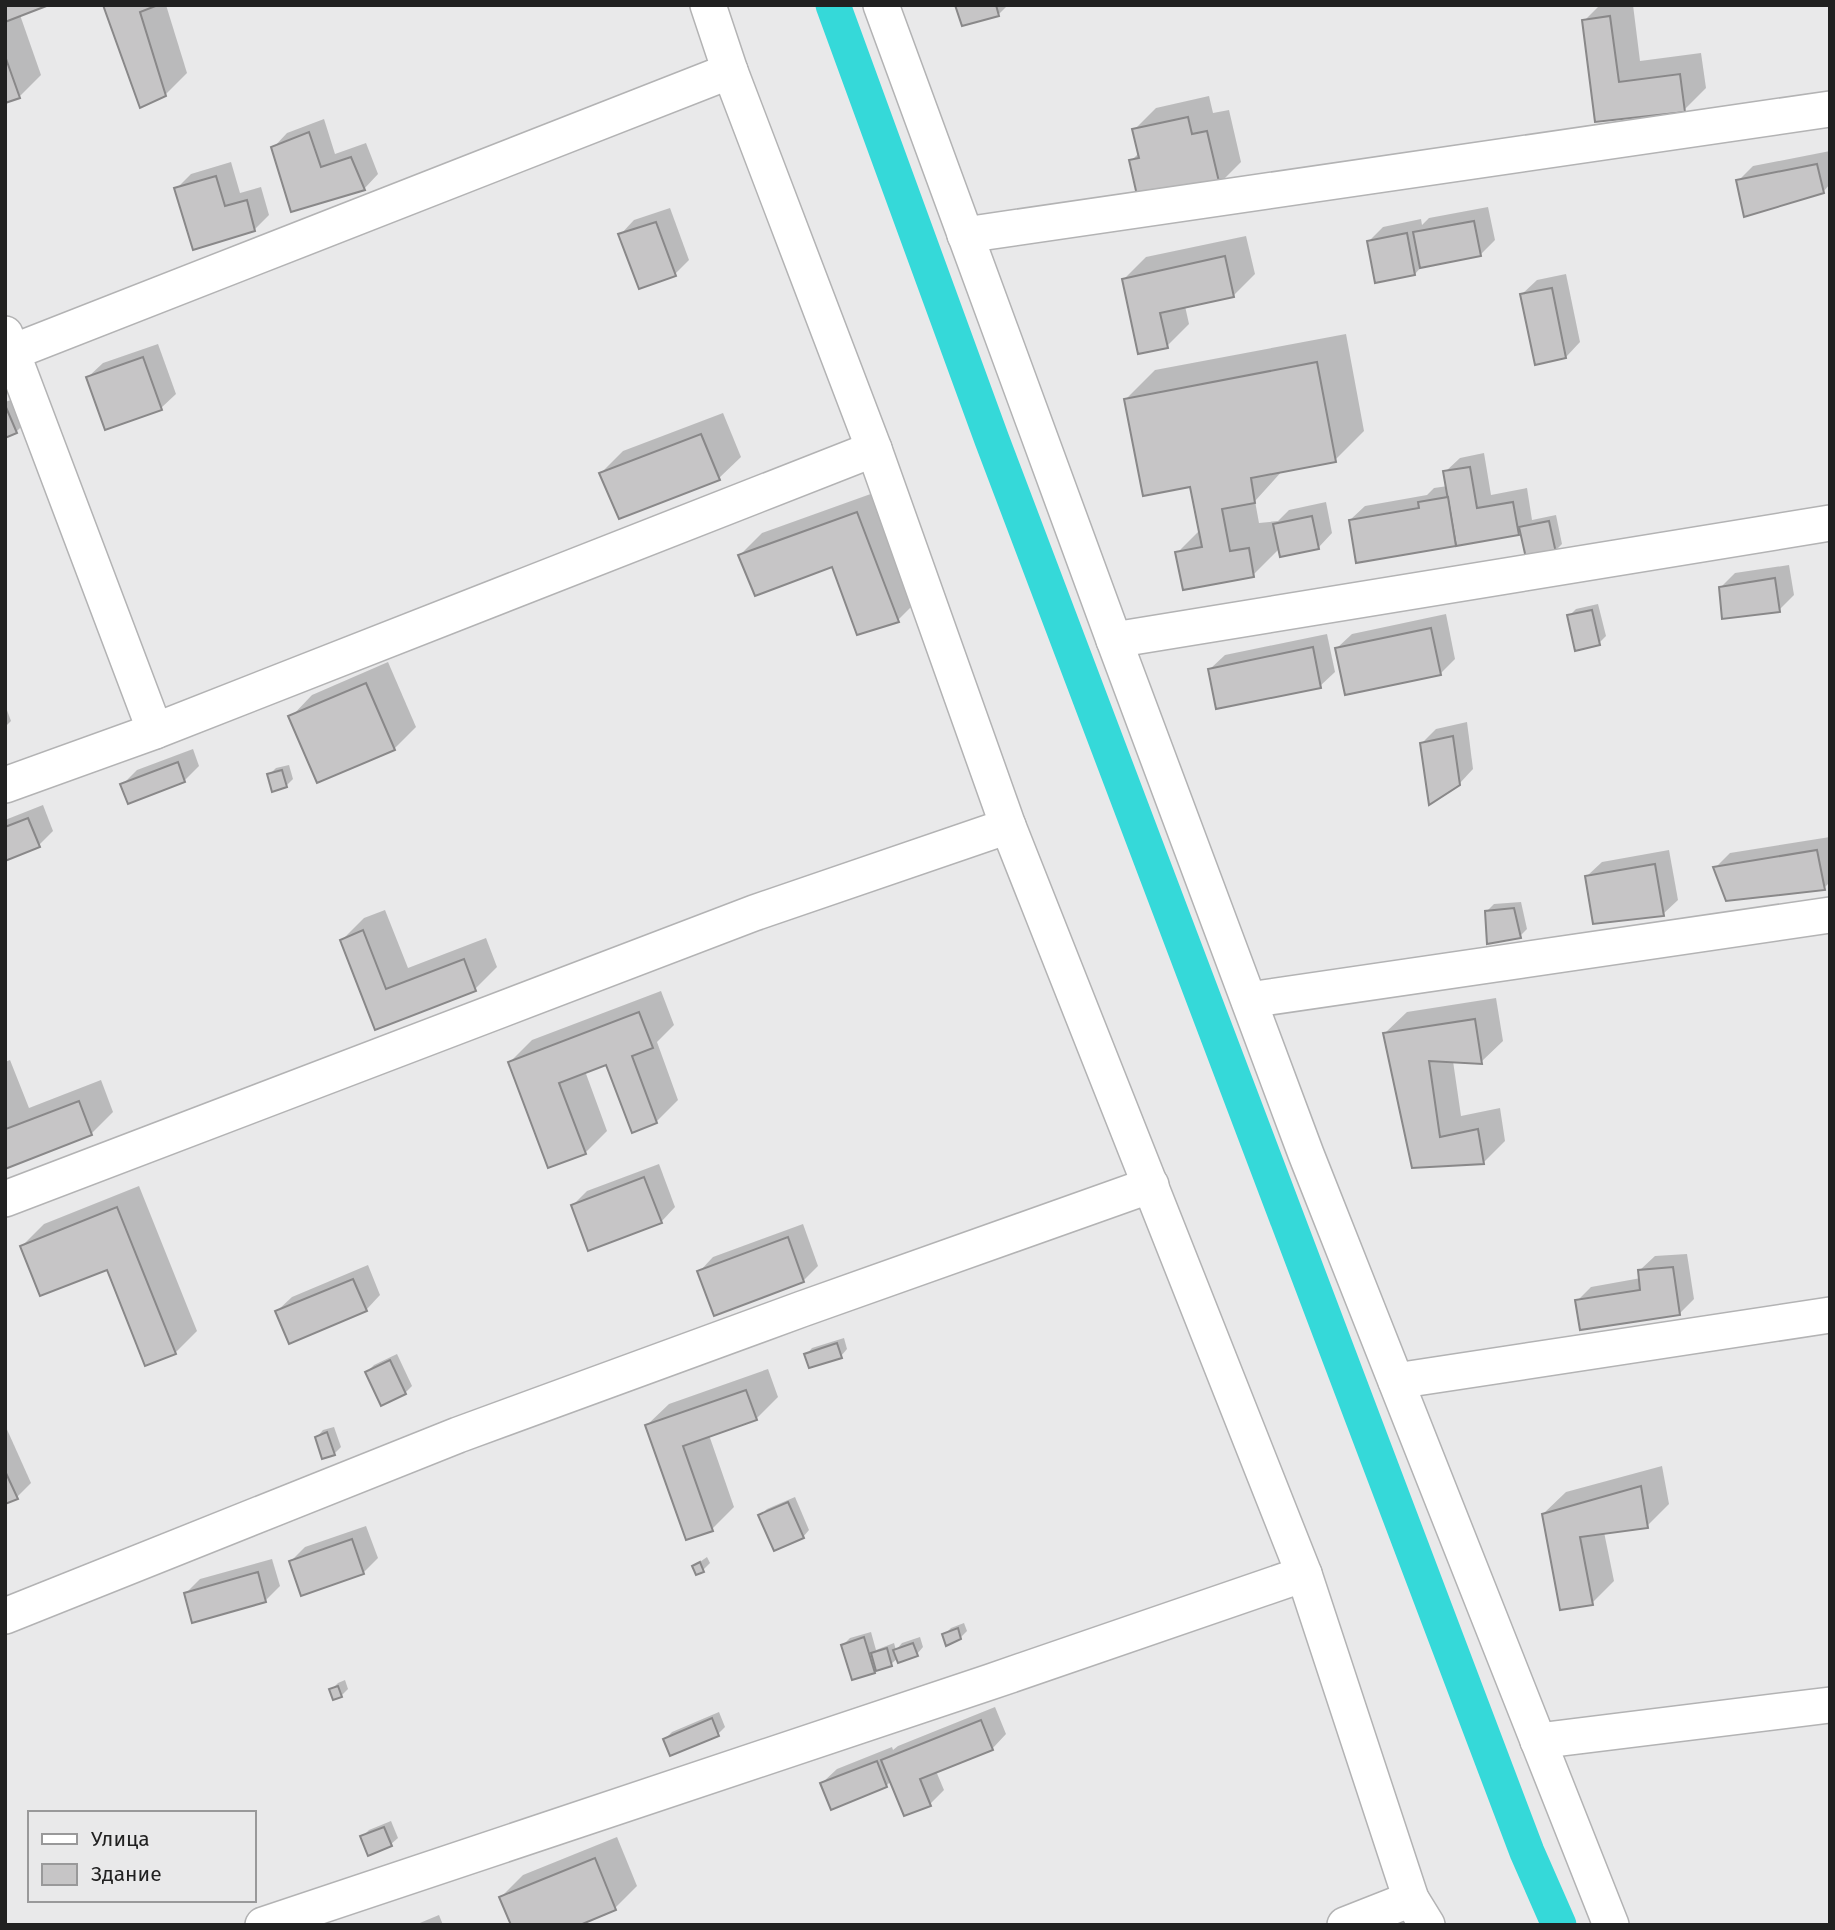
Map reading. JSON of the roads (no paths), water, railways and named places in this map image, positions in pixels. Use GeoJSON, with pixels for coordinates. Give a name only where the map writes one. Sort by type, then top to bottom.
{"type":"FeatureCollection","features":[{"type":"Feature","properties":{"kind":"street"},"geometry":{"type":"LineString","coordinates":[[708,5],[730,71],[874,449],[1008,826],[1304,1574],[1419,1912],[1345,1925]]}},
{"type":"Feature","properties":{"kind":"street"},"geometry":{"type":"LineString","coordinates":[[881,5],[1306,1154],[1611,1925]]}},
{"type":"Feature","properties":{"kind":"street"},"geometry":{"type":"LineString","coordinates":[[155,731],[8,347],[730,71]]}},
{"type":"Feature","properties":{"kind":"street"},"geometry":{"type":"LineString","coordinates":[[965,235],[1830,109]]}},
{"type":"Feature","properties":{"kind":"street"},"geometry":{"type":"LineString","coordinates":[[5,785],[155,731],[874,449]]}},
{"type":"Feature","properties":{"kind":"street"},"geometry":{"type":"LineString","coordinates":[[1114,640],[1830,523]]}},
{"type":"Feature","properties":{"kind":"street"},"geometry":{"type":"LineString","coordinates":[[5,1199],[754,913],[1008,826]]}},
{"type":"Feature","properties":{"kind":"street"},"geometry":{"type":"LineString","coordinates":[[1249,1000],[1830,915]]}},
{"type":"Feature","properties":{"kind":"street"},"geometry":{"type":"LineString","coordinates":[[5,1616],[458,1435],[1151,1185]]}},
{"type":"Feature","properties":{"kind":"street"},"geometry":{"type":"LineString","coordinates":[[1396,1381],[1830,1315]]}},
{"type":"Feature","properties":{"kind":"street"},"geometry":{"type":"LineString","coordinates":[[263,1925],[1304,1574]]}},
{"type":"Feature","properties":{"kind":"street"},"geometry":{"type":"LineString","coordinates":[[1538,1741],[1830,1705]]}},
{"type":"Feature","properties":{"kind":"waterway"},"geometry":{"type":"LineString","coordinates":[[833,5],[992,440],[1527,1852],[1559,1925]]}}]}
